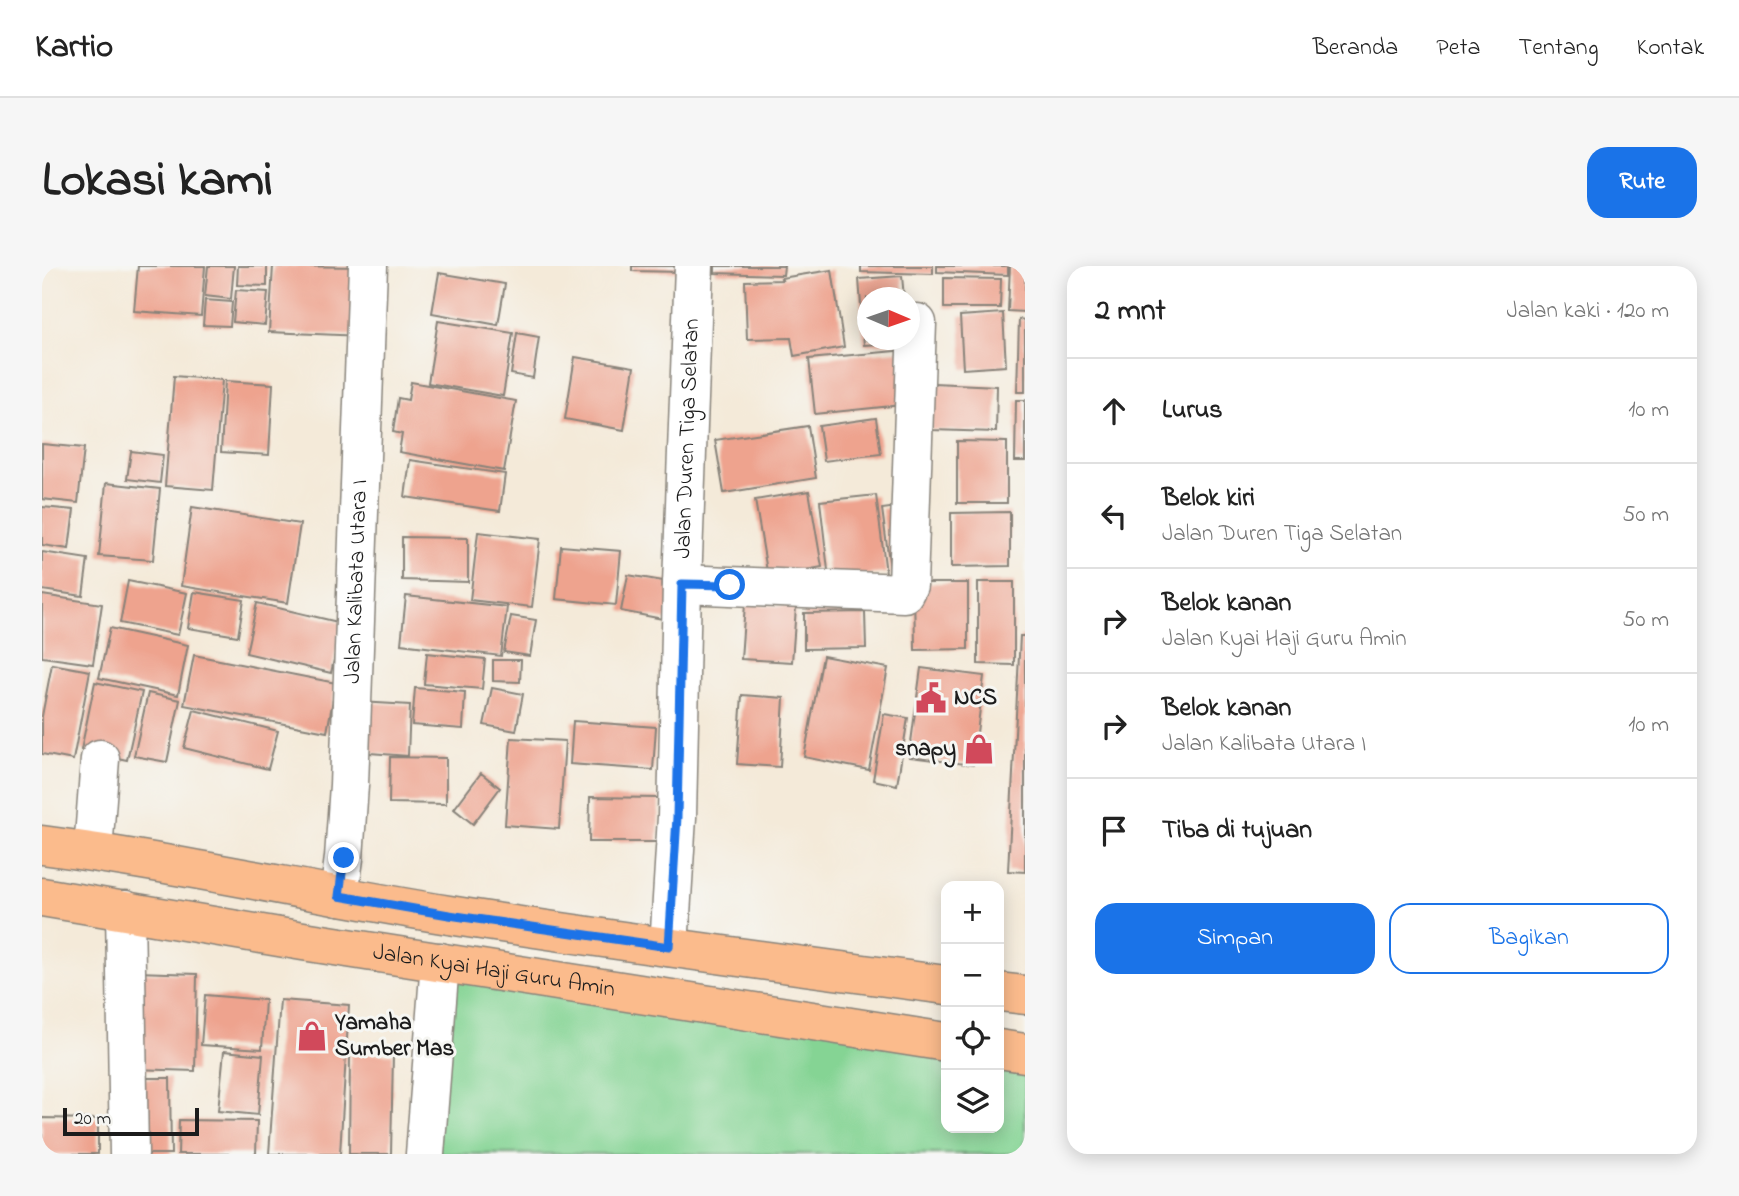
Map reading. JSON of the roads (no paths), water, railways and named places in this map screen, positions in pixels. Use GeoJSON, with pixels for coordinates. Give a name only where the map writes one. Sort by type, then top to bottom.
{"type":"FeatureCollection","features":[{"type":"Feature","properties":{"kind":"main road"},"geometry":{"type":"LineString","coordinates":[[42,845],[93,838],[236,876],[340,886],[449,915],[941,984]]}},
{"type":"Feature","properties":{"kind":"main road","name":"Jalan Kyai Haji Guru Amin"},"geometry":{"type":"LineString","coordinates":[[42,897],[303,942],[941,1041]]}},
{"type":"Feature","properties":{"kind":"main road"},"geometry":{"type":"LineString","coordinates":[[1004,993],[1025,995]]}},
{"type":"Feature","properties":{"kind":"main road"},"geometry":{"type":"LineString","coordinates":[[1004,1050],[1025,1053]]}},
{"type":"Feature","properties":{"kind":"street","name":"Jalan Kalibata Utara I"},"geometry":{"type":"LineString","coordinates":[[340,886],[349,785],[368,266]]}},
{"type":"Feature","properties":{"kind":"street","name":"Jalan Duren Tiga Selatan"},"geometry":{"type":"LineString","coordinates":[[669,947],[677,817],[682,584],[694,266]]}},
{"type":"Feature","properties":{"kind":"street"},"geometry":{"type":"LineString","coordinates":[[682,584],[904,593],[908,585],[916,350]]}},
{"type":"Feature","properties":{"kind":"street"},"geometry":{"type":"LineString","coordinates":[[93,838],[99,764]]}},
{"type":"Feature","properties":{"kind":"street"},"geometry":{"type":"LineString","coordinates":[[125,911],[129,1154]]}},
{"type":"Feature","properties":{"kind":"street"},"geometry":{"type":"LineString","coordinates":[[425,1154],[440,962]]}},
{"type":"Feature","properties":{"kind":"place","name":"NCS"},"geometry":{"type":"Point","coordinates":[931,698]}},
{"type":"Feature","properties":{"kind":"place","name":"snapy"},"geometry":{"type":"Point","coordinates":[979,749]}},
{"type":"Feature","properties":{"kind":"place","name":"Yamaha Sumber Mas"},"geometry":{"type":"Point","coordinates":[312,1036]}}]}
